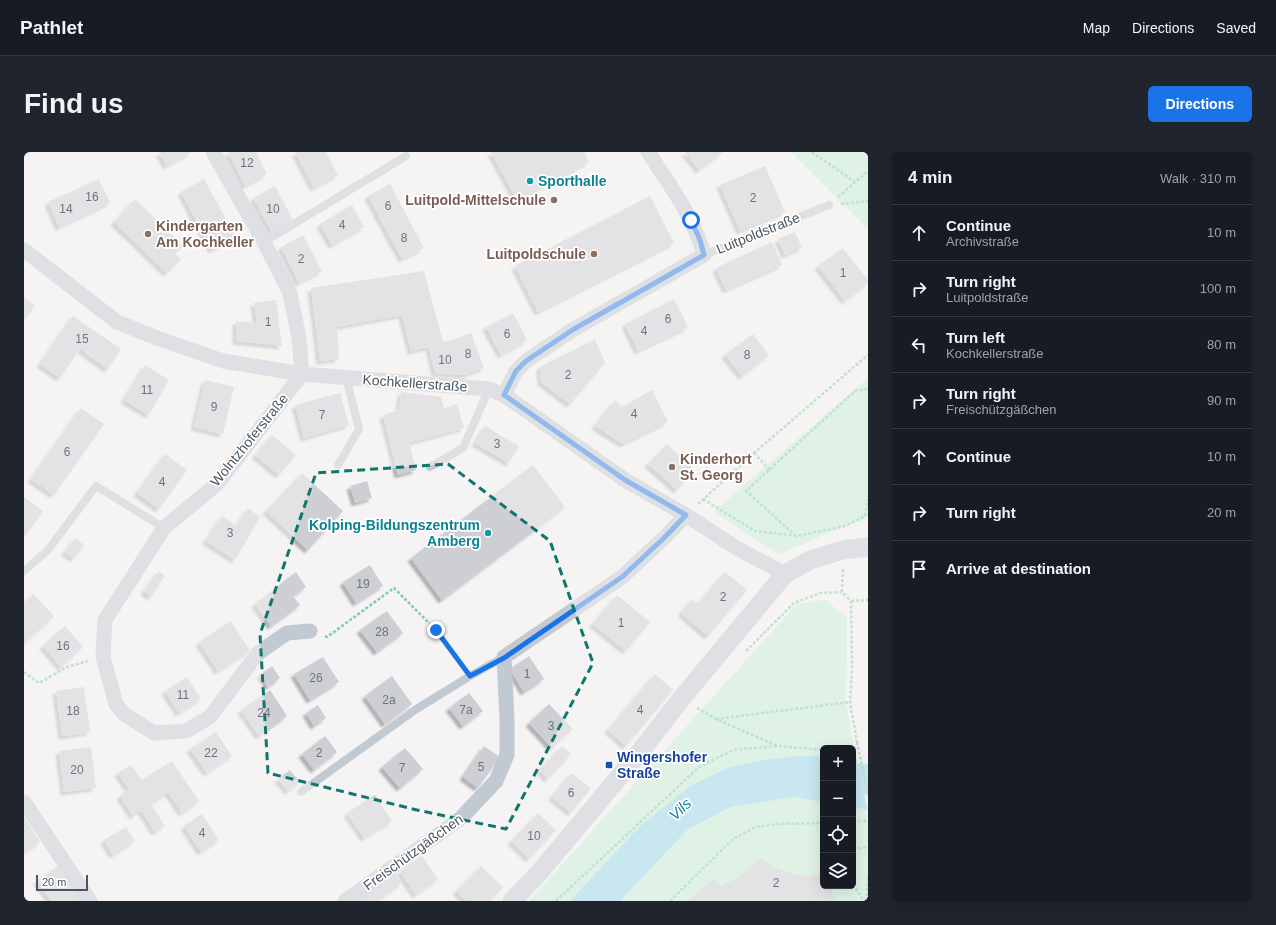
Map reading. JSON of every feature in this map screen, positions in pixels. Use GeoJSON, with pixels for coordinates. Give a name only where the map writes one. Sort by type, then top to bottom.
{"type":"FeatureCollection","features":[{"type":"Feature","properties":{"kind":"street"},"geometry":{"type":"LineString","coordinates":[[213,152],[264,242],[290,293],[299,338],[302,374]]}},
{"type":"Feature","properties":{"kind":"street"},"geometry":{"type":"LineString","coordinates":[[648,152],[691,220],[700,240],[704,255]]}},
{"type":"Feature","properties":{"kind":"street","name":"Kochkellerstraße"},"geometry":{"type":"LineString","coordinates":[[24,250],[117,322],[157,338],[223,361],[302,374],[489,389],[504,395],[625,480],[686,515],[735,547],[785,574]]}},
{"type":"Feature","properties":{"kind":"street","name":"Luitpoldstraße"},"geometry":{"type":"LineString","coordinates":[[504,395],[516,371],[526,361],[574,329],[704,255]]}},
{"type":"Feature","properties":{"kind":"street","name":"Wolntzhoferstraße"},"geometry":{"type":"LineString","coordinates":[[302,374],[218,483],[164,528],[105,620],[103,657],[116,704],[124,714],[154,733],[186,731],[210,717],[258,653],[287,633],[310,631]]}},
{"type":"Feature","properties":{"kind":"street"},"geometry":{"type":"LineString","coordinates":[[504,658],[622,577],[664,538],[686,515]]}},
{"type":"Feature","properties":{"kind":"street"},"geometry":{"type":"LineString","coordinates":[[512,901],[538,874],[631,763],[681,699],[785,574],[810,560],[844,550],[868,547]]}},
{"type":"Feature","properties":{"kind":"street","name":"Freischützgäßchen"},"geometry":{"type":"LineString","coordinates":[[345,901],[461,818],[496,781],[507,754],[504,658]]}},
{"type":"Feature","properties":{"kind":"street"},"geometry":{"type":"LineString","coordinates":[[24,802],[90,901]]}},
{"type":"Feature","properties":{"kind":"lane"},"geometry":{"type":"LineString","coordinates":[[264,242],[406,156]]}},
{"type":"Feature","properties":{"kind":"lane","name":"Luitpoldstraße"},"geometry":{"type":"LineString","coordinates":[[704,255],[829,205]]}},
{"type":"Feature","properties":{"kind":"lane"},"geometry":{"type":"LineString","coordinates":[[338,465],[359,429],[346,377]]}},
{"type":"Feature","properties":{"kind":"lane"},"geometry":{"type":"LineString","coordinates":[[430,467],[463,448],[489,389]]}},
{"type":"Feature","properties":{"kind":"lane"},"geometry":{"type":"LineString","coordinates":[[24,571],[48,550],[96,486],[164,528]]}},
{"type":"Feature","properties":{"kind":"lane"},"geometry":{"type":"LineString","coordinates":[[301,792],[415,710],[470,676],[504,658]]}},
{"type":"Feature","properties":{"kind":"path"},"geometry":{"type":"LineString","coordinates":[[813,152],[855,182]]}},
{"type":"Feature","properties":{"kind":"path"},"geometry":{"type":"LineString","coordinates":[[829,205],[868,171]]}},
{"type":"Feature","properties":{"kind":"path"},"geometry":{"type":"LineString","coordinates":[[829,205],[868,201]]}},
{"type":"Feature","properties":{"kind":"path"},"geometry":{"type":"LineString","coordinates":[[868,355],[703,499],[755,531],[796,536],[845,526],[858,520],[865,516],[868,500]]}},
{"type":"Feature","properties":{"kind":"path"},"geometry":{"type":"LineString","coordinates":[[796,536],[746,491],[855,390],[868,390]]}},
{"type":"Feature","properties":{"kind":"path"},"geometry":{"type":"LineString","coordinates":[[754,453],[770,470]]}},
{"type":"Feature","properties":{"kind":"path"},"geometry":{"type":"LineString","coordinates":[[310,631],[327,637],[394,588],[436,630],[470,676]]}},
{"type":"Feature","properties":{"kind":"path"},"geometry":{"type":"LineString","coordinates":[[842,592],[851,600],[868,600]]}},
{"type":"Feature","properties":{"kind":"path"},"geometry":{"type":"LineString","coordinates":[[851,600],[852,667],[850,702],[868,794]]}},
{"type":"Feature","properties":{"kind":"path"},"geometry":{"type":"LineString","coordinates":[[24,672],[39,683],[67,667],[103,657]]}},
{"type":"Feature","properties":{"kind":"path"},"geometry":{"type":"LineString","coordinates":[[681,699],[716,719],[778,746]]}},
{"type":"Feature","properties":{"kind":"path"},"geometry":{"type":"LineString","coordinates":[[716,719],[850,702]]}},
{"type":"Feature","properties":{"kind":"path"},"geometry":{"type":"LineString","coordinates":[[556,901],[699,767],[733,750],[778,746],[820,750]]}},
{"type":"Feature","properties":{"kind":"path"},"geometry":{"type":"LineString","coordinates":[[856,821],[868,821]]}},
{"type":"Feature","properties":{"kind":"path"},"geometry":{"type":"LineString","coordinates":[[670,901],[732,840],[754,827],[778,824],[820,823]]}},
{"type":"Feature","properties":{"kind":"path"},"geometry":{"type":"LineString","coordinates":[[856,849],[868,847]]}},
{"type":"Feature","properties":{"kind":"path"},"geometry":{"type":"LineString","coordinates":[[865,901],[868,875]]}},
{"type":"Feature","properties":{"kind":"path"},"geometry":{"type":"LineString","coordinates":[[856,888],[865,901]]}},
{"type":"Feature","properties":{"kind":"highlighted area"},"geometry":{"type":"Polygon","coordinates":[[[448,464],[550,541],[593,663],[506,829],[417,810],[268,773],[260,634],[316,473],[448,464]]]}},
{"type":"Feature","properties":{"kind":"green space"},"geometry":{"type":"Polygon","coordinates":[[[791,152],[868,152],[868,229],[791,152]]]}},
{"type":"Feature","properties":{"kind":"green space"},"geometry":{"type":"Polygon","coordinates":[[[868,378],[868,518],[845,526],[779,554],[713,512],[868,378]]]}},
{"type":"Feature","properties":{"kind":"green space"},"geometry":{"type":"Polygon","coordinates":[[[825,600],[847,617],[846,703],[854,745],[820,745],[820,889],[856,889],[856,759],[868,826],[868,901],[529,901],[797,604],[825,600]]]}},
{"type":"Feature","properties":{"kind":"water"},"geometry":{"type":"Polygon","coordinates":[[[795,756],[820,756],[820,802],[793,797],[731,807],[688,829],[620,901],[570,901],[639,827],[690,786],[727,768],[764,760],[795,756]]]}},
{"type":"Feature","properties":{"kind":"water"},"geometry":{"type":"Polygon","coordinates":[[[856,758],[857,758],[868,810],[856,808],[856,758]]]}},
{"type":"Feature","properties":{"kind":"pier"},"geometry":{"type":"Polygon","coordinates":[[[856,756],[859,757],[868,802],[868,812],[856,756]]]}},
{"type":"Feature","properties":{"kind":"building"},"geometry":{"type":"Polygon","coordinates":[[[159,152],[192,152],[167,166],[159,152]]]}},
{"type":"Feature","properties":{"kind":"building"},"geometry":{"type":"Polygon","coordinates":[[[228,152],[256,152],[267,174],[245,186],[228,152]]]}},
{"type":"Feature","properties":{"kind":"building"},"geometry":{"type":"Polygon","coordinates":[[[295,152],[326,152],[338,175],[314,188],[295,152]]]}},
{"type":"Feature","properties":{"kind":"building","name":"Sporthalle"},"geometry":{"type":"Polygon","coordinates":[[[491,152],[584,152],[589,162],[517,200],[491,152]]]}},
{"type":"Feature","properties":{"kind":"building"},"geometry":{"type":"Polygon","coordinates":[[[685,152],[723,152],[699,170],[685,152]]]}},
{"type":"Feature","properties":{"kind":"building"},"geometry":{"type":"Polygon","coordinates":[[[765,166],[785,212],[740,231],[720,185],[765,166]]]}},
{"type":"Feature","properties":{"kind":"building"},"geometry":{"type":"Polygon","coordinates":[[[99,179],[110,203],[59,227],[48,202],[99,179]]]}},
{"type":"Feature","properties":{"kind":"building"},"geometry":{"type":"Polygon","coordinates":[[[204,179],[236,237],[212,250],[181,192],[204,179]]]}},
{"type":"Feature","properties":{"kind":"building"},"geometry":{"type":"Polygon","coordinates":[[[390,184],[424,248],[402,259],[368,196],[390,184]]]}},
{"type":"Feature","properties":{"kind":"building"},"geometry":{"type":"Polygon","coordinates":[[[275,186],[293,220],[272,232],[253,198],[275,186]]]}},
{"type":"Feature","properties":{"kind":"building","name":"Luitpoldschule"},"geometry":{"type":"Polygon","coordinates":[[[650,196],[674,243],[538,312],[515,266],[650,196]]]}},
{"type":"Feature","properties":{"kind":"building","name":"Kindergarten Am Kochkeller"},"geometry":{"type":"Polygon","coordinates":[[[135,199],[183,245],[175,254],[181,259],[167,273],[114,222],[135,199]]]}},
{"type":"Feature","properties":{"kind":"building"},"geometry":{"type":"Polygon","coordinates":[[[352,205],[364,227],[332,245],[320,224],[352,205]]]}},
{"type":"Feature","properties":{"kind":"building"},"geometry":{"type":"Polygon","coordinates":[[[795,232],[802,248],[785,255],[778,239],[795,232]]]}},
{"type":"Feature","properties":{"kind":"building"},"geometry":{"type":"Polygon","coordinates":[[[303,235],[322,271],[299,283],[281,247],[303,235]]]}},
{"type":"Feature","properties":{"kind":"building"},"geometry":{"type":"Polygon","coordinates":[[[772,242],[782,265],[726,290],[716,268],[772,242]]]}},
{"type":"Feature","properties":{"kind":"building"},"geometry":{"type":"Polygon","coordinates":[[[843,248],[868,280],[868,283],[845,301],[818,266],[843,248]]]}},
{"type":"Feature","properties":{"kind":"building"},"geometry":{"type":"Polygon","coordinates":[[[424,271],[443,342],[471,333],[484,368],[464,375],[435,373],[429,347],[411,351],[402,315],[337,327],[339,359],[320,361],[311,288],[424,271]]]}},
{"type":"Feature","properties":{"kind":"building"},"geometry":{"type":"Polygon","coordinates":[[[24,297],[35,306],[24,320],[24,297]]]}},
{"type":"Feature","properties":{"kind":"building"},"geometry":{"type":"Polygon","coordinates":[[[674,299],[688,327],[638,351],[625,324],[674,299]]]}},
{"type":"Feature","properties":{"kind":"building"},"geometry":{"type":"Polygon","coordinates":[[[276,300],[282,346],[236,341],[236,321],[257,323],[254,303],[276,300]]]}},
{"type":"Feature","properties":{"kind":"building"},"geometry":{"type":"Polygon","coordinates":[[[513,313],[527,340],[501,355],[486,327],[513,313]]]}},
{"type":"Feature","properties":{"kind":"building"},"geometry":{"type":"Polygon","coordinates":[[[73,316],[121,349],[108,369],[80,349],[60,378],[40,364],[73,316]]]}},
{"type":"Feature","properties":{"kind":"building"},"geometry":{"type":"Polygon","coordinates":[[[753,334],[769,355],[742,376],[725,355],[753,334]]]}},
{"type":"Feature","properties":{"kind":"building"},"geometry":{"type":"Polygon","coordinates":[[[595,339],[605,363],[570,404],[541,382],[540,367],[595,339]]]}},
{"type":"Feature","properties":{"kind":"building"},"geometry":{"type":"Polygon","coordinates":[[[145,365],[169,380],[149,415],[124,400],[145,365]]]}},
{"type":"Feature","properties":{"kind":"building"},"geometry":{"type":"Polygon","coordinates":[[[205,380],[234,387],[223,434],[194,427],[205,380]]]}},
{"type":"Feature","properties":{"kind":"building"},"geometry":{"type":"Polygon","coordinates":[[[652,390],[668,422],[623,444],[595,426],[615,400],[622,407],[652,390]]]}},
{"type":"Feature","properties":{"kind":"building"},"geometry":{"type":"Polygon","coordinates":[[[401,392],[441,397],[444,408],[457,404],[464,428],[409,443],[416,470],[398,475],[383,415],[399,410],[401,392]]]}},
{"type":"Feature","properties":{"kind":"building"},"geometry":{"type":"Polygon","coordinates":[[[340,393],[349,425],[304,438],[295,405],[340,393]]]}},
{"type":"Feature","properties":{"kind":"building"},"geometry":{"type":"Polygon","coordinates":[[[81,408],[104,424],[54,495],[31,479],[81,408]]]}},
{"type":"Feature","properties":{"kind":"building"},"geometry":{"type":"Polygon","coordinates":[[[485,426],[519,446],[509,463],[475,443],[485,426]]]}},
{"type":"Feature","properties":{"kind":"building"},"geometry":{"type":"Polygon","coordinates":[[[272,435],[296,455],[279,475],[255,455],[272,435]]]}},
{"type":"Feature","properties":{"kind":"building","name":"Kinderhort St. Georg"},"geometry":{"type":"Polygon","coordinates":[[[667,444],[695,470],[677,490],[648,464],[667,444]]]}},
{"type":"Feature","properties":{"kind":"building"},"geometry":{"type":"Polygon","coordinates":[[[165,454],[187,470],[159,509],[137,493],[165,454]]]}},
{"type":"Feature","properties":{"kind":"building","name":"Kolping-Bildungszentrum Amberg"},"geometry":{"type":"Polygon","coordinates":[[[533,465],[565,507],[442,600],[411,558],[533,465]]]}},
{"type":"Feature","properties":{"kind":"building"},"geometry":{"type":"Polygon","coordinates":[[[302,473],[343,511],[308,550],[266,511],[302,473]]]}},
{"type":"Feature","properties":{"kind":"building"},"geometry":{"type":"Polygon","coordinates":[[[367,481],[372,498],[355,503],[350,486],[367,481]]]}},
{"type":"Feature","properties":{"kind":"building"},"geometry":{"type":"Polygon","coordinates":[[[24,497],[43,511],[24,537],[24,497]]]}},
{"type":"Feature","properties":{"kind":"building"},"geometry":{"type":"Polygon","coordinates":[[[248,508],[260,517],[235,560],[206,541],[222,516],[237,526],[248,508]]]}},
{"type":"Feature","properties":{"kind":"building"},"geometry":{"type":"Polygon","coordinates":[[[75,538],[84,545],[74,559],[65,552],[75,538]]]}},
{"type":"Feature","properties":{"kind":"building"},"geometry":{"type":"Polygon","coordinates":[[[370,565],[383,586],[356,603],[343,582],[370,565]]]}},
{"type":"Feature","properties":{"kind":"building"},"geometry":{"type":"Polygon","coordinates":[[[159,571],[165,576],[151,597],[144,591],[159,571]]]}},
{"type":"Feature","properties":{"kind":"building"},"geometry":{"type":"Polygon","coordinates":[[[296,572],[306,587],[293,596],[300,605],[271,626],[255,604],[296,572]]]}},
{"type":"Feature","properties":{"kind":"building"},"geometry":{"type":"Polygon","coordinates":[[[725,572],[747,590],[708,636],[681,613],[692,599],[698,604],[725,572]]]}},
{"type":"Feature","properties":{"kind":"building"},"geometry":{"type":"Polygon","coordinates":[[[33,594],[54,616],[24,644],[24,603],[33,594]]]}},
{"type":"Feature","properties":{"kind":"building"},"geometry":{"type":"Polygon","coordinates":[[[617,595],[650,622],[626,651],[593,624],[617,595]]]}},
{"type":"Feature","properties":{"kind":"building"},"geometry":{"type":"Polygon","coordinates":[[[387,611],[403,633],[377,652],[360,630],[387,611]]]}},
{"type":"Feature","properties":{"kind":"building"},"geometry":{"type":"Polygon","coordinates":[[[231,621],[250,651],[218,671],[199,642],[231,621]]]}},
{"type":"Feature","properties":{"kind":"building"},"geometry":{"type":"Polygon","coordinates":[[[65,626],[83,647],[61,667],[43,646],[65,626]]]}},
{"type":"Feature","properties":{"kind":"building"},"geometry":{"type":"Polygon","coordinates":[[[529,656],[544,679],[524,692],[510,669],[529,656]]]}},
{"type":"Feature","properties":{"kind":"building"},"geometry":{"type":"Polygon","coordinates":[[[323,657],[339,682],[310,700],[294,674],[323,657]]]}},
{"type":"Feature","properties":{"kind":"building"},"geometry":{"type":"Polygon","coordinates":[[[272,666],[280,678],[268,687],[260,675],[272,666]]]}},
{"type":"Feature","properties":{"kind":"building"},"geometry":{"type":"Polygon","coordinates":[[[655,674],[673,690],[626,746],[608,730],[655,674]]]}},
{"type":"Feature","properties":{"kind":"building"},"geometry":{"type":"Polygon","coordinates":[[[392,676],[412,704],[385,724],[365,696],[392,676]]]}},
{"type":"Feature","properties":{"kind":"building"},"geometry":{"type":"Polygon","coordinates":[[[187,677],[201,699],[179,713],[165,691],[187,677]]]}},
{"type":"Feature","properties":{"kind":"building"},"geometry":{"type":"Polygon","coordinates":[[[84,687],[90,732],[62,736],[56,691],[84,687]]]}},
{"type":"Feature","properties":{"kind":"building"},"geometry":{"type":"Polygon","coordinates":[[[270,690],[287,716],[259,736],[241,710],[270,690]]]}},
{"type":"Feature","properties":{"kind":"building"},"geometry":{"type":"Polygon","coordinates":[[[469,693],[483,711],[463,726],[449,708],[469,693]]]}},
{"type":"Feature","properties":{"kind":"building"},"geometry":{"type":"Polygon","coordinates":[[[549,704],[573,729],[552,748],[529,723],[549,704]]]}},
{"type":"Feature","properties":{"kind":"building"},"geometry":{"type":"Polygon","coordinates":[[[318,705],[326,718],[314,726],[306,713],[318,705]]]}},
{"type":"Feature","properties":{"kind":"building"},"geometry":{"type":"Polygon","coordinates":[[[216,732],[232,756],[207,773],[190,749],[216,732]]]}},
{"type":"Feature","properties":{"kind":"building"},"geometry":{"type":"Polygon","coordinates":[[[325,736],[337,752],[314,770],[302,754],[325,736]]]}},
{"type":"Feature","properties":{"kind":"building"},"geometry":{"type":"Polygon","coordinates":[[[484,746],[500,757],[478,788],[463,777],[484,746]]]}},
{"type":"Feature","properties":{"kind":"building"},"geometry":{"type":"Polygon","coordinates":[[[562,746],[571,754],[548,779],[539,770],[562,746]]]}},
{"type":"Feature","properties":{"kind":"building"},"geometry":{"type":"Polygon","coordinates":[[[91,747],[96,788],[64,792],[59,751],[91,747]]]}},
{"type":"Feature","properties":{"kind":"building"},"geometry":{"type":"Polygon","coordinates":[[[405,748],[423,769],[400,788],[382,767],[405,748]]]}},
{"type":"Feature","properties":{"kind":"building"},"geometry":{"type":"Polygon","coordinates":[[[172,761],[199,801],[182,813],[168,792],[151,804],[165,826],[155,832],[141,810],[133,816],[120,796],[129,789],[118,773],[131,765],[142,780],[172,761]]]}},
{"type":"Feature","properties":{"kind":"building"},"geometry":{"type":"Polygon","coordinates":[[[290,770],[300,782],[288,791],[278,779],[290,770]]]}},
{"type":"Feature","properties":{"kind":"building"},"geometry":{"type":"Polygon","coordinates":[[[571,773],[591,788],[571,813],[552,797],[571,773]]]}},
{"type":"Feature","properties":{"kind":"building"},"geometry":{"type":"Polygon","coordinates":[[[375,795],[392,821],[364,838],[347,813],[375,795]]]}},
{"type":"Feature","properties":{"kind":"building"},"geometry":{"type":"Polygon","coordinates":[[[538,813],[556,830],[529,859],[511,841],[538,813]]]}},
{"type":"Feature","properties":{"kind":"building"},"geometry":{"type":"Polygon","coordinates":[[[202,814],[219,840],[201,852],[184,826],[202,814]]]}},
{"type":"Feature","properties":{"kind":"building"},"geometry":{"type":"Polygon","coordinates":[[[24,817],[40,842],[24,853],[24,817]]]}},
{"type":"Feature","properties":{"kind":"building"},"geometry":{"type":"Polygon","coordinates":[[[126,827],[135,841],[113,855],[104,840],[126,827]]]}},
{"type":"Feature","properties":{"kind":"building"},"geometry":{"type":"Polygon","coordinates":[[[422,856],[438,879],[416,895],[400,872],[422,856]]]}},
{"type":"Feature","properties":{"kind":"building"},"geometry":{"type":"Polygon","coordinates":[[[761,858],[773,867],[792,874],[809,876],[820,874],[820,889],[831,889],[836,901],[689,901],[714,879],[721,886],[740,877],[761,858]]]}},
{"type":"Feature","properties":{"kind":"building"},"geometry":{"type":"Polygon","coordinates":[[[58,866],[82,901],[51,901],[37,881],[58,866]]]}},
{"type":"Feature","properties":{"kind":"building"},"geometry":{"type":"Polygon","coordinates":[[[481,866],[503,887],[489,901],[466,901],[456,891],[481,866]]]}},
{"type":"Feature","properties":{"kind":"building"},"geometry":{"type":"Polygon","coordinates":[[[395,873],[402,883],[377,901],[356,901],[395,873]]]}},
{"type":"Feature","properties":{"kind":"waterway","name":"Vils"},"geometry":{"type":"LineString","coordinates":[[856,779],[868,779]]}},
{"type":"Feature","properties":{"kind":"place","name":"Sporthalle"},"geometry":{"type":"Point","coordinates":[530,181]}},
{"type":"Feature","properties":{"kind":"place","name":"Luitpold-Mittelschule"},"geometry":{"type":"Point","coordinates":[554,200]}},
{"type":"Feature","properties":{"kind":"place","name":"Kindergarten Am Kochkeller"},"geometry":{"type":"Point","coordinates":[148,234]}},
{"type":"Feature","properties":{"kind":"place","name":"Luitpoldschule"},"geometry":{"type":"Point","coordinates":[594,254]}},
{"type":"Feature","properties":{"kind":"place","name":"Kinderhort St. Georg"},"geometry":{"type":"Point","coordinates":[672,467]}},
{"type":"Feature","properties":{"kind":"place","name":"Kolping-Bildungszentrum Amberg"},"geometry":{"type":"Point","coordinates":[488,533]}},
{"type":"Feature","properties":{"kind":"place","name":"Wingershofer Straße"},"geometry":{"type":"Point","coordinates":[609,765]}},
{"type":"Feature","properties":{"kind":"route"},"geometry":{"type":"LineString","coordinates":[[436,630],[470,676],[504,658],[622,577],[664,538],[686,515],[625,480],[504,395],[516,371],[526,361],[574,329],[704,255],[700,240],[691,220]]}}]}
